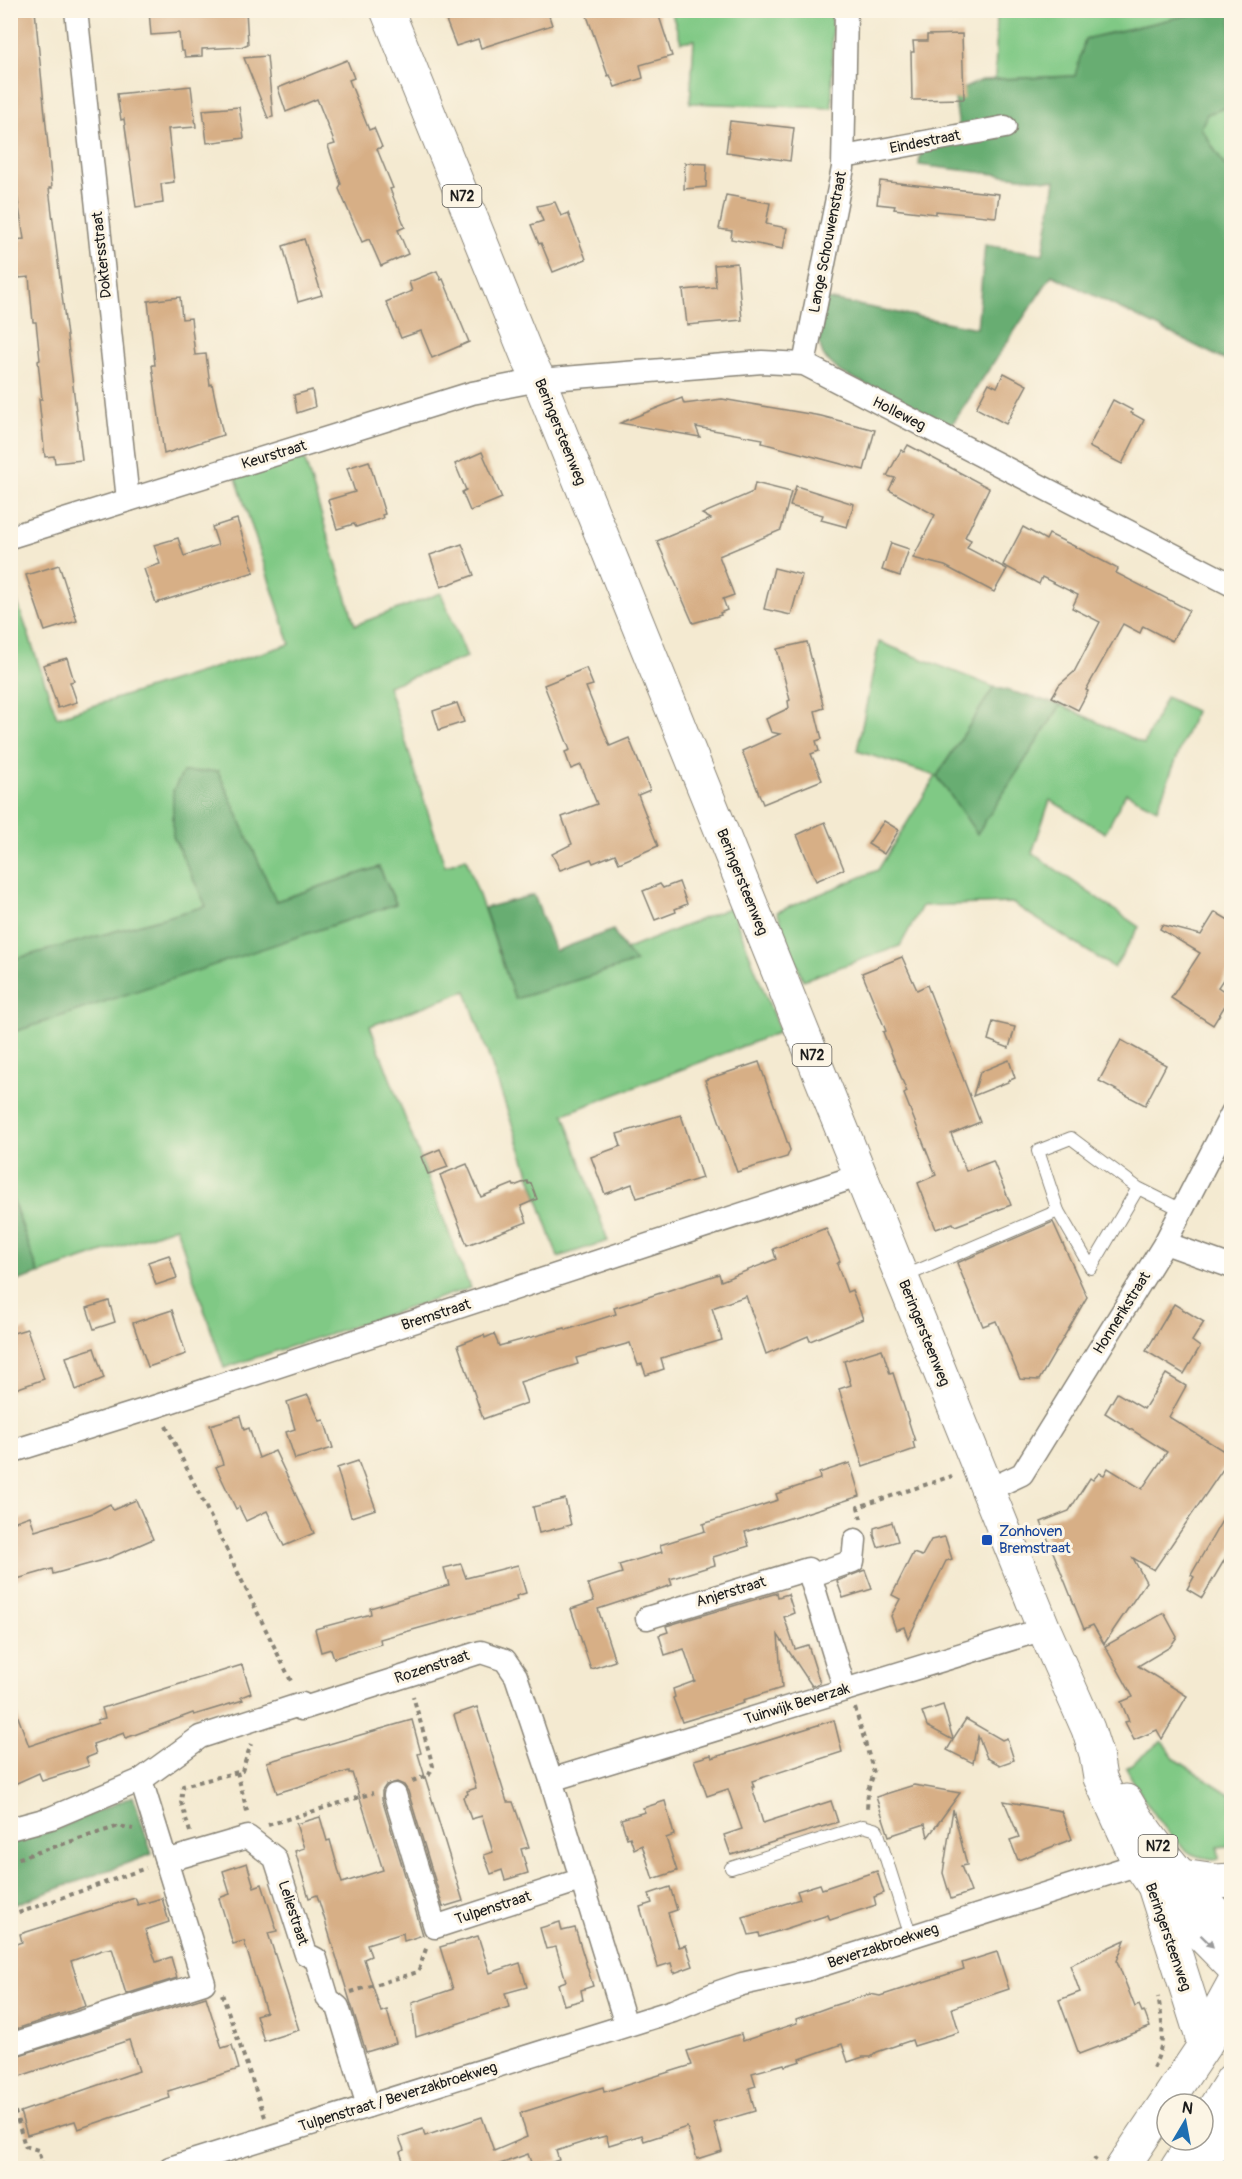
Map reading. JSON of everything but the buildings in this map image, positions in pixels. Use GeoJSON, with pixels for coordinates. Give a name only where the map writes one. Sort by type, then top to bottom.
{"type":"FeatureCollection","features":[{"type":"Feature","properties":{"kind":"main road","name":"Beringersteenweg"},"geometry":{"type":"LineString","coordinates":[[387,10],[1044,1629],[1088,1729],[1096,1754],[1100,1778],[1158,1876],[1232,1929]]}},
{"type":"Feature","properties":{"kind":"main road","name":"Beringersteenweg"},"geometry":{"type":"LineString","coordinates":[[1096,1754],[1134,1815],[1158,1876],[1204,2044]]}},
{"type":"Feature","properties":{"kind":"main road"},"geometry":{"type":"LineString","coordinates":[[1158,1876],[1216,1881],[1232,1880]]}},
{"type":"Feature","properties":{"kind":"main road"},"geometry":{"type":"LineString","coordinates":[[1158,1876],[1231,1966]]}},
{"type":"Feature","properties":{"kind":"main road"},"geometry":{"type":"LineString","coordinates":[[1110,2162],[1204,2044],[1232,2004]]}},
{"type":"Feature","properties":{"kind":"main road"},"geometry":{"type":"LineString","coordinates":[[1215,2107],[1232,2080]]}},
{"type":"Feature","properties":{"kind":"main road"},"geometry":{"type":"LineString","coordinates":[[1177,2169],[1188,2152]]}},
{"type":"Feature","properties":{"kind":"street","name":"Doktersstraat"},"geometry":{"type":"LineString","coordinates":[[76,10],[128,500]]}},
{"type":"Feature","properties":{"kind":"street","name":"Lange Schouwenstraat"},"geometry":{"type":"LineString","coordinates":[[804,364],[843,168],[846,10]]}},
{"type":"Feature","properties":{"kind":"street","name":"Eindestraat"},"geometry":{"type":"LineString","coordinates":[[844,157],[1005,127]]}},
{"type":"Feature","properties":{"kind":"street","name":"Holleweg"},"geometry":{"type":"LineString","coordinates":[[539,380],[762,362],[804,364],[1232,585]]}},
{"type":"Feature","properties":{"kind":"street","name":"Keurstraat"},"geometry":{"type":"LineString","coordinates":[[10,537],[472,393],[539,380]]}},
{"type":"Feature","properties":{"kind":"street","name":"Honnerikstraat"},"geometry":{"type":"LineString","coordinates":[[984,1479],[1022,1474],[1165,1243],[1232,1113]]}},
{"type":"Feature","properties":{"kind":"street","name":"Bremstraat"},"geometry":{"type":"LineString","coordinates":[[10,1452],[861,1175]]}},
{"type":"Feature","properties":{"kind":"street"},"geometry":{"type":"LineString","coordinates":[[1165,1243],[1232,1267]]}},
{"type":"Feature","properties":{"kind":"street","name":"Anjerstraat"},"geometry":{"type":"LineString","coordinates":[[647,1618],[808,1569],[810,1576],[853,1561],[855,1540]]}},
{"type":"Feature","properties":{"kind":"street"},"geometry":{"type":"LineString","coordinates":[[810,1576],[847,1689]]}},
{"type":"Feature","properties":{"kind":"street","name":"Tuinwijk Beverzak"},"geometry":{"type":"LineString","coordinates":[[551,1780],[1044,1629]]}},
{"type":"Feature","properties":{"kind":"street","name":"Rozenstraat"},"geometry":{"type":"LineString","coordinates":[[10,1829],[51,1818],[141,1780],[200,1737],[302,1704],[301,1709],[481,1652],[505,1660],[516,1676],[551,1780],[626,2025]]}},
{"type":"Feature","properties":{"kind":"street"},"geometry":{"type":"LineString","coordinates":[[10,2045],[204,1983],[141,1780]]}},
{"type":"Feature","properties":{"kind":"street","name":"Tulpenstraat"},"geometry":{"type":"LineString","coordinates":[[393,1789],[435,1927],[580,1880]]}},
{"type":"Feature","properties":{"kind":"street"},"geometry":{"type":"LineString","coordinates":[[166,1861],[250,1833]]}},
{"type":"Feature","properties":{"kind":"street","name":"Leliestraat"},"geometry":{"type":"LineString","coordinates":[[250,1833],[275,1858],[306,1954],[316,1959],[328,1999],[338,2007],[368,2106]]}},
{"type":"Feature","properties":{"kind":"street","name":"Beverzakbroekweg"},"geometry":{"type":"LineString","coordinates":[[626,2025],[689,2006],[741,1984],[806,1970],[911,1937],[1158,1876]]}},
{"type":"Feature","properties":{"kind":"street","name":"Tulpenstraat / Beverzakbroekweg"},"geometry":{"type":"LineString","coordinates":[[170,2169],[626,2025]]}},
{"type":"Feature","properties":{"kind":"street"},"geometry":{"type":"LineString","coordinates":[[1204,2169],[1232,2128]]}},
{"type":"Feature","properties":{"kind":"lane"},"geometry":{"type":"LineString","coordinates":[[1138,1188],[1091,1268],[1059,1211],[1038,1151],[1071,1138],[1138,1188],[1182,1210]]}},
{"type":"Feature","properties":{"kind":"lane"},"geometry":{"type":"LineString","coordinates":[[902,1278],[1059,1211]]}},
{"type":"Feature","properties":{"kind":"lane"},"geometry":{"type":"LineString","coordinates":[[731,1868],[863,1826],[877,1830],[911,1937]]}},
{"type":"Feature","properties":{"kind":"lane","name":"Beringersteenweg"},"geometry":{"type":"LineString","coordinates":[[1204,2044],[1213,1999],[1231,1966]]}},
{"type":"Feature","properties":{"kind":"path"},"geometry":{"type":"LineString","coordinates":[[157,1406],[302,1704]]}},
{"type":"Feature","properties":{"kind":"path"},"geometry":{"type":"LineString","coordinates":[[855,1540],[865,1533],[858,1507],[984,1479]]}},
{"type":"Feature","properties":{"kind":"path"},"geometry":{"type":"LineString","coordinates":[[237,1772],[250,1833],[393,1789],[429,1775],[433,1766],[407,1676]]}},
{"type":"Feature","properties":{"kind":"path"},"geometry":{"type":"LineString","coordinates":[[847,1689],[874,1773],[868,1790],[867,1827]]}},
{"type":"Feature","properties":{"kind":"path"},"geometry":{"type":"LineString","coordinates":[[195,1852],[181,1802],[183,1786],[242,1771],[261,1718]]}},
{"type":"Feature","properties":{"kind":"path"},"geometry":{"type":"LineString","coordinates":[[10,1862],[119,1826],[159,1836]]}},
{"type":"Feature","properties":{"kind":"path"},"geometry":{"type":"LineString","coordinates":[[10,1916],[166,1861]]}},
{"type":"Feature","properties":{"kind":"path"},"geometry":{"type":"LineString","coordinates":[[328,1999],[418,1972],[435,1927]]}},
{"type":"Feature","properties":{"kind":"path"},"geometry":{"type":"LineString","coordinates":[[204,1983],[218,1983],[271,2137]]}},
{"type":"Feature","properties":{"kind":"path"},"geometry":{"type":"LineString","coordinates":[[1153,2070],[1164,2034],[1157,1991]]}},
{"type":"Feature","properties":{"kind":"path"},"geometry":{"type":"LineString","coordinates":[[10,2094],[25,2146],[38,2150],[43,2169]]}},
{"type":"Feature","properties":{"kind":"path"},"geometry":{"type":"LineString","coordinates":[[1089,2169],[1110,2162]]}},
{"type":"Feature","properties":{"kind":"green space"},"geometry":{"type":"Polygon","coordinates":[[[671,11],[832,11],[832,108],[690,103],[694,40],[681,42],[671,11]]]}},
{"type":"Feature","properties":{"kind":"green space"},"geometry":{"type":"Polygon","coordinates":[[[919,11],[1206,11],[1085,39],[1076,76],[995,79],[997,13],[919,11]]]}},
{"type":"Feature","properties":{"kind":"green space"},"geometry":{"type":"Polygon","coordinates":[[[1206,11],[1231,11],[1231,106],[1207,114],[1201,128],[1224,165],[1231,172],[1231,363],[1052,275],[951,426],[840,372],[824,357],[819,343],[826,299],[977,328],[985,245],[1043,254],[1055,181],[919,165],[922,138],[960,135],[954,93],[982,80],[1075,76],[1085,39],[1206,11]]]}},
{"type":"Feature","properties":{"kind":"green space"},"geometry":{"type":"Polygon","coordinates":[[[1231,106],[1231,172],[1224,165],[1201,128],[1207,114],[1231,106]]]}},
{"type":"Feature","properties":{"kind":"green space"},"geometry":{"type":"Polygon","coordinates":[[[303,454],[355,625],[441,593],[467,657],[388,686],[445,866],[466,858],[515,999],[636,962],[625,950],[731,907],[780,1032],[564,1114],[608,1241],[558,1257],[466,991],[370,1026],[470,1288],[224,1368],[176,1227],[39,1274],[11,1194],[11,1033],[396,903],[379,867],[276,901],[218,771],[173,836],[207,906],[11,960],[10,581],[57,717],[290,644],[235,475],[303,454]]]}},
{"type":"Feature","properties":{"kind":"green space"},"geometry":{"type":"Polygon","coordinates":[[[879,642],[994,687],[937,776],[977,833],[1061,705],[1144,744],[1166,697],[1195,711],[1157,809],[1126,793],[1105,833],[1050,800],[1032,853],[1139,927],[1114,968],[1012,903],[922,906],[900,946],[803,980],[777,912],[878,870],[936,776],[857,751],[879,642]]]}},
{"type":"Feature","properties":{"kind":"green space"},"geometry":{"type":"Polygon","coordinates":[[[994,687],[1061,705],[977,834],[937,776],[994,687]]]}},
{"type":"Feature","properties":{"kind":"green space"},"geometry":{"type":"Polygon","coordinates":[[[218,771],[276,901],[379,867],[396,904],[11,1033],[11,960],[206,906],[173,836],[173,791],[183,772],[218,771]]]}},
{"type":"Feature","properties":{"kind":"green space"},"geometry":{"type":"Polygon","coordinates":[[[534,895],[555,951],[613,930],[625,950],[636,962],[515,999],[484,908],[534,895]]]}},
{"type":"Feature","properties":{"kind":"green space"},"geometry":{"type":"Polygon","coordinates":[[[10,1194],[39,1274],[11,1283],[10,1283],[10,1194]]]}},
{"type":"Feature","properties":{"kind":"green space"},"geometry":{"type":"Polygon","coordinates":[[[1162,1741],[1175,1759],[1231,1795],[1231,1838],[1228,1846],[1218,1847],[1219,1859],[1192,1854],[1183,1848],[1155,1815],[1126,1768],[1162,1741]]]}},
{"type":"Feature","properties":{"kind":"green space"},"geometry":{"type":"Polygon","coordinates":[[[133,1796],[152,1854],[11,1906],[11,1842],[52,1831],[133,1796]]]}},
{"type":"Feature","properties":{"kind":"place","name":"Zonhoven Bremstraat"},"geometry":{"type":"Point","coordinates":[987,1540]}}]}
